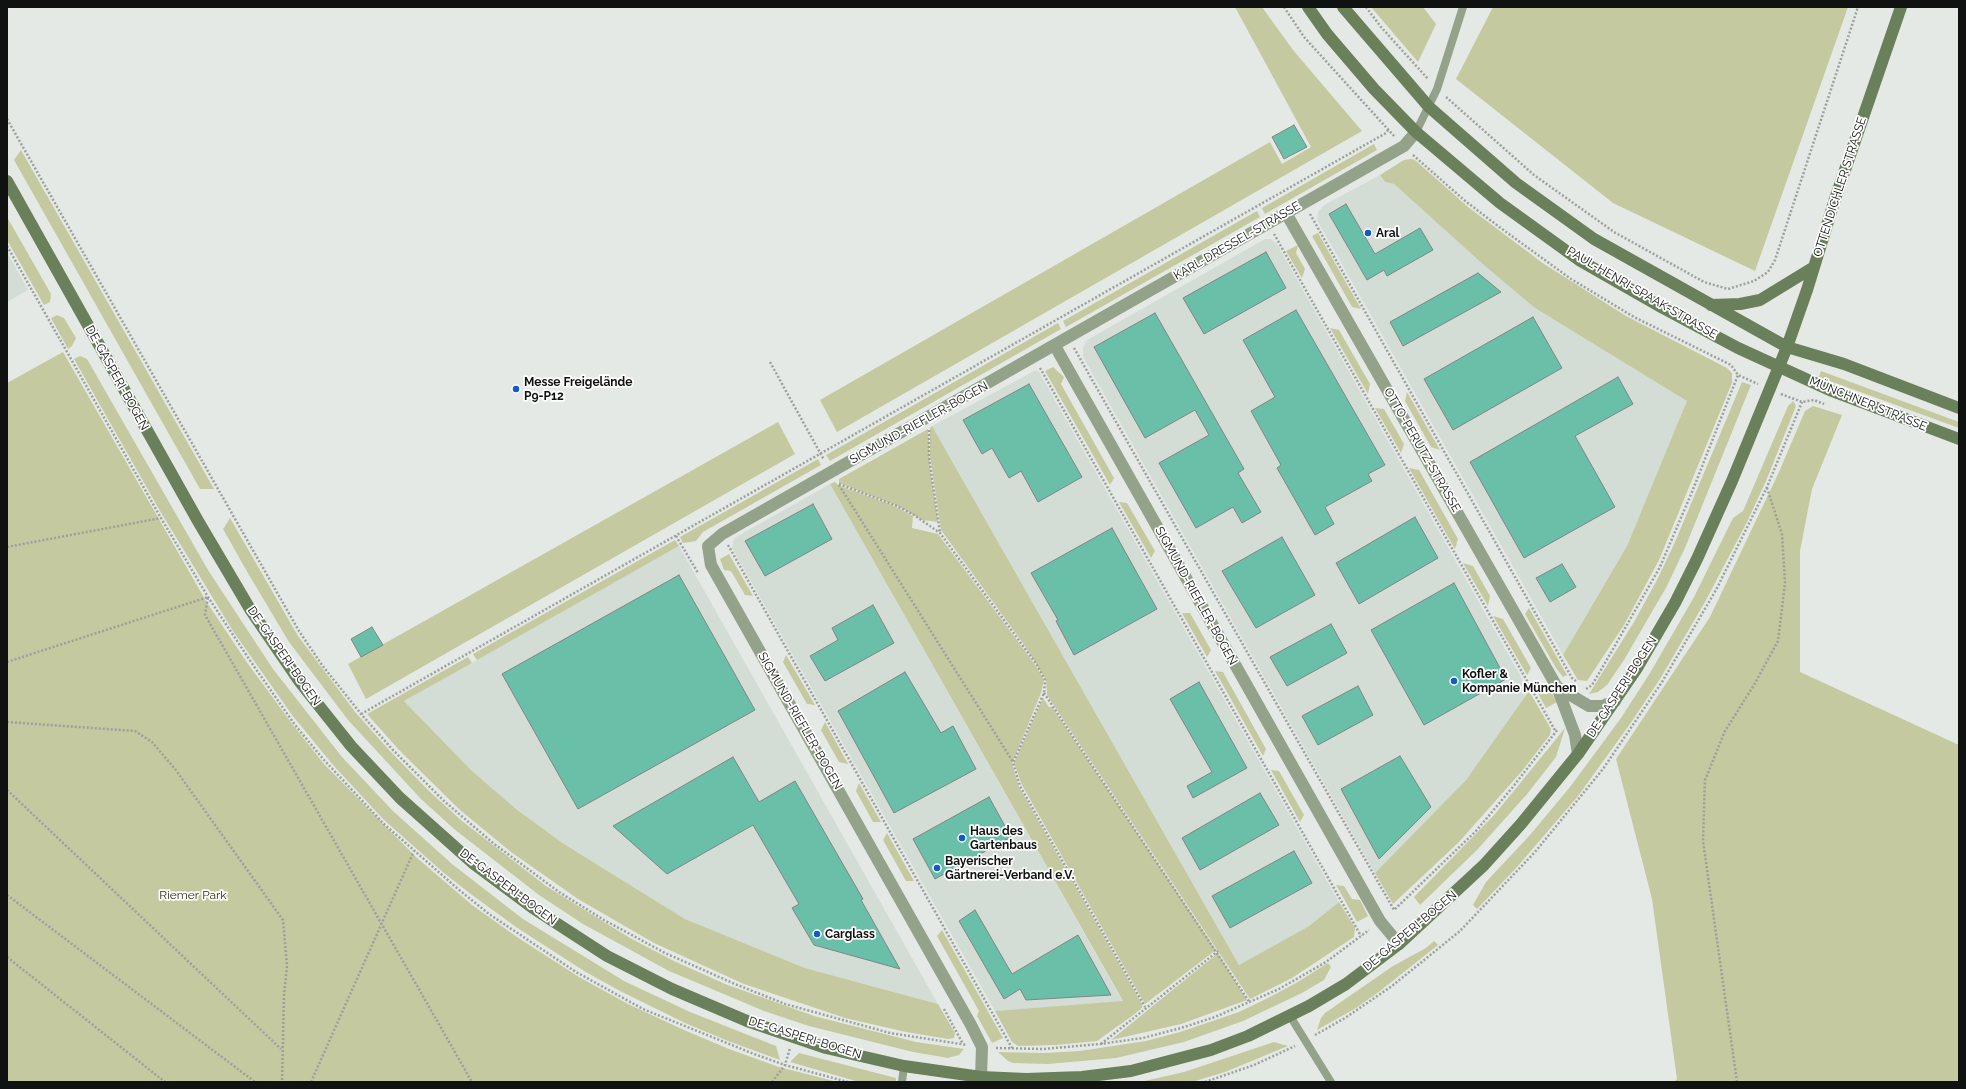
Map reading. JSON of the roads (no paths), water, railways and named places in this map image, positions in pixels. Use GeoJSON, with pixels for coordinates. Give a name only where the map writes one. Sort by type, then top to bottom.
{"type":"FeatureCollection","features":[{"type":"Feature","properties":{"kind":"main road","name":"PAUL-HENRI-SPAAK-STRASSE"},"geometry":{"type":"LineString","coordinates":[[1308,7],[1327,34],[1364,77],[1416,132],[1500,203],[1579,260],[1670,312],[1779,367]]}},
{"type":"Feature","properties":{"kind":"main road","name":"PAUL-HENRI-SPAAK-STRASSE"},"geometry":{"type":"LineString","coordinates":[[1342,7],[1429,107],[1516,183],[1594,239],[1709,305],[1787,347]]}},
{"type":"Feature","properties":{"kind":"main road","name":"OTTENDICHLER STRASSE"},"geometry":{"type":"LineString","coordinates":[[1779,367],[1901,7]]}},
{"type":"Feature","properties":{"kind":"main road","name":"DE-GASPERI-BOGEN"},"geometry":{"type":"LineString","coordinates":[[7,181],[198,521],[250,609],[300,682],[351,746],[400,798],[474,864],[533,908],[607,956],[672,989],[748,1021],[826,1048],[904,1066],[981,1076],[1026,1079],[1058,1078],[1132,1071],[1211,1050],[1248,1036],[1290,1016],[1346,984],[1399,944],[1484,865],[1521,824],[1578,754],[1638,668],[1675,603],[1697,559],[1732,482],[1779,367]]}},
{"type":"Feature","properties":{"kind":"main road"},"geometry":{"type":"LineString","coordinates":[[1709,305],[1740,304],[1760,300],[1814,267]]}},
{"type":"Feature","properties":{"kind":"main road"},"geometry":{"type":"LineString","coordinates":[[1787,347],[1844,364],[1959,408]]}},
{"type":"Feature","properties":{"kind":"main road","name":"MÜNCHNER STRASSE"},"geometry":{"type":"LineString","coordinates":[[1779,367],[1832,391],[1959,439]]}},
{"type":"Feature","properties":{"kind":"street","name":"KARL-DRESSEL-STRASSE"},"geometry":{"type":"LineString","coordinates":[[1055,346],[1068,337],[1404,146],[1416,132]]}},
{"type":"Feature","properties":{"kind":"street","name":"OTTO-PERUTZ-STRASSE"},"geometry":{"type":"LineString","coordinates":[[1286,213],[1557,687],[1575,735],[1578,754]]}},
{"type":"Feature","properties":{"kind":"street","name":"SIGMUND-RIEFLER-BOGEN"},"geometry":{"type":"LineString","coordinates":[[981,1076],[982,1047],[971,1025],[711,564],[708,546],[722,534],[1055,346],[1380,921],[1399,944]]}},
{"type":"Feature","properties":{"kind":"street","name":"OTTO-PERUTZ-STRASSE"},"geometry":{"type":"LineString","coordinates":[[1557,687],[1589,706],[1602,706],[1615,701]]}},
{"type":"Feature","properties":{"kind":"lane"},"geometry":{"type":"LineString","coordinates":[[1416,132],[1437,89],[1463,7]]}},
{"type":"Feature","properties":{"kind":"lane"},"geometry":{"type":"LineString","coordinates":[[1290,1016],[1331,1082]]}},
{"type":"Feature","properties":{"kind":"lane"},"geometry":{"type":"LineString","coordinates":[[902,1082],[904,1066]]}},
{"type":"Feature","properties":{"kind":"place","name":"Aral"},"geometry":{"type":"Point","coordinates":[1368,233]}},
{"type":"Feature","properties":{"kind":"place","name":"Messe Freigelände P9-P12"},"geometry":{"type":"Point","coordinates":[516,389]}},
{"type":"Feature","properties":{"kind":"place","name":"Kofler & Kompanie München"},"geometry":{"type":"Point","coordinates":[1454,681]}},
{"type":"Feature","properties":{"kind":"place","name":"Haus des Gartenbaus"},"geometry":{"type":"Point","coordinates":[962,838]}},
{"type":"Feature","properties":{"kind":"place","name":"Bayerischer Gärtnerei-Verband e.V."},"geometry":{"type":"Point","coordinates":[937,868]}},
{"type":"Feature","properties":{"kind":"place","name":"Carglass"},"geometry":{"type":"Point","coordinates":[817,934]}},
{"type":"Feature","properties":{"kind":"park label","name":"Riemer Park"},"geometry":{"type":"Point","coordinates":[193,895]}}]}
